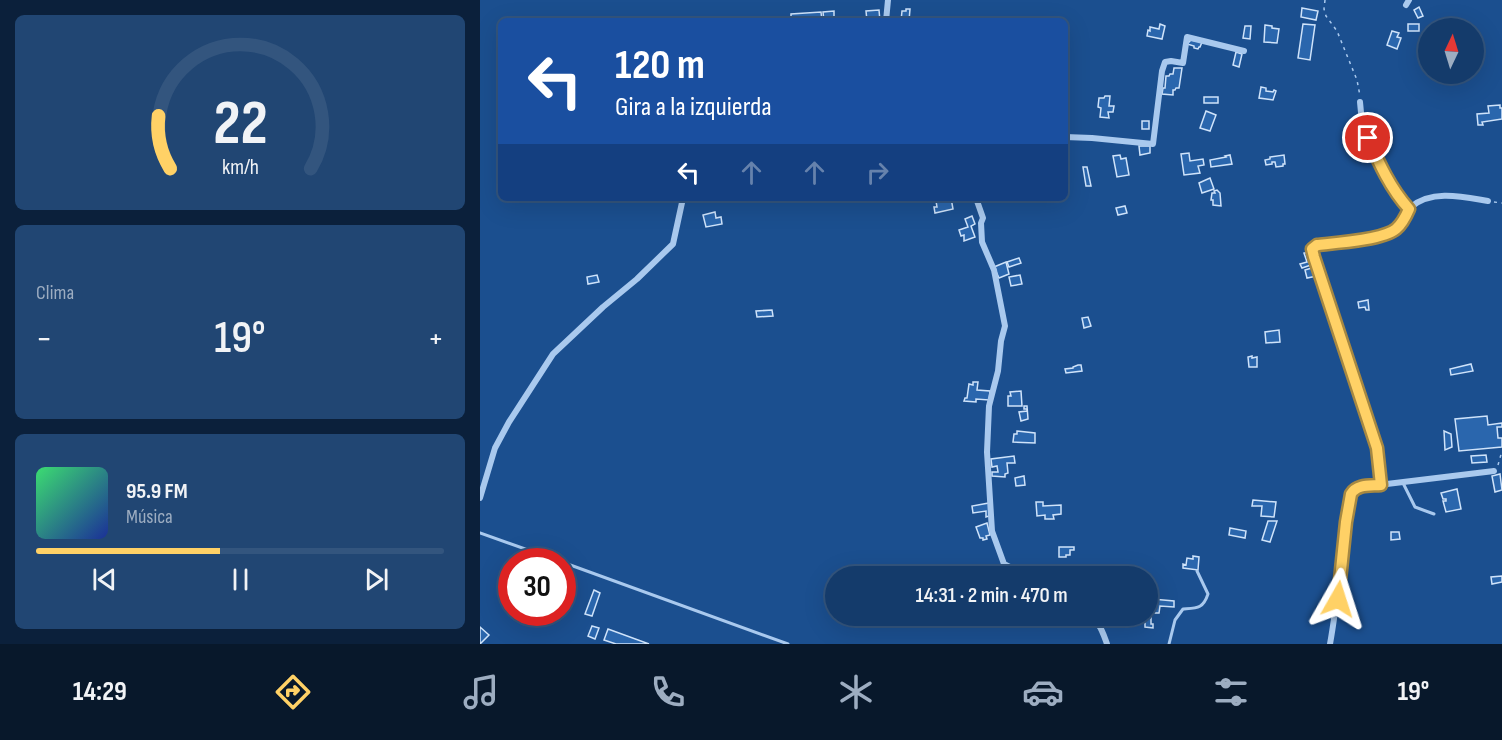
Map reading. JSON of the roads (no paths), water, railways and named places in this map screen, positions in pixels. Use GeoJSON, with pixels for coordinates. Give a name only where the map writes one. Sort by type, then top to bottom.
{"type":"FeatureCollection","features":[{"type":"Feature","properties":{"kind":"street"},"geometry":{"type":"LineString","coordinates":[[886,18],[888,0]]}},
{"type":"Feature","properties":{"kind":"street"},"geometry":{"type":"LineString","coordinates":[[1068,137],[1153,144],[1162,71],[1165,62],[1184,63],[1187,37],[1244,51]]}},
{"type":"Feature","properties":{"kind":"street"},"geometry":{"type":"LineString","coordinates":[[1360,102],[1362,123],[1375,152],[1387,178],[1409,209]]}},
{"type":"Feature","properties":{"kind":"street"},"geometry":{"type":"LineString","coordinates":[[1381,485],[1377,448],[1312,249],[1317,245],[1378,237],[1396,230],[1409,209],[1419,202],[1434,197],[1457,195],[1488,201]]}},
{"type":"Feature","properties":{"kind":"street"},"geometry":{"type":"LineString","coordinates":[[480,498],[495,448],[553,354],[673,244],[682,201]]}},
{"type":"Feature","properties":{"kind":"street"},"geometry":{"type":"LineString","coordinates":[[977,201],[983,218],[982,242],[994,270],[1005,326],[989,406],[987,452],[992,531],[1004,564],[1008,566]]}},
{"type":"Feature","properties":{"kind":"street"},"geometry":{"type":"LineString","coordinates":[[1330,644],[1338,599],[1346,522],[1353,490],[1494,471]]}},
{"type":"Feature","properties":{"kind":"street"},"geometry":{"type":"LineString","coordinates":[[1099,626],[1107,644]]}},
{"type":"Feature","properties":{"kind":"lane"},"geometry":{"type":"LineString","coordinates":[[1403,483],[1415,507],[1434,514]]}},
{"type":"Feature","properties":{"kind":"lane"},"geometry":{"type":"LineString","coordinates":[[480,533],[522,548]]}},
{"type":"Feature","properties":{"kind":"lane"},"geometry":{"type":"LineString","coordinates":[[576,567],[788,644]]}},
{"type":"Feature","properties":{"kind":"lane"},"geometry":{"type":"LineString","coordinates":[[1169,644],[1174,620],[1183,609],[1199,607],[1205,602],[1208,594],[1197,571]]}}]}
